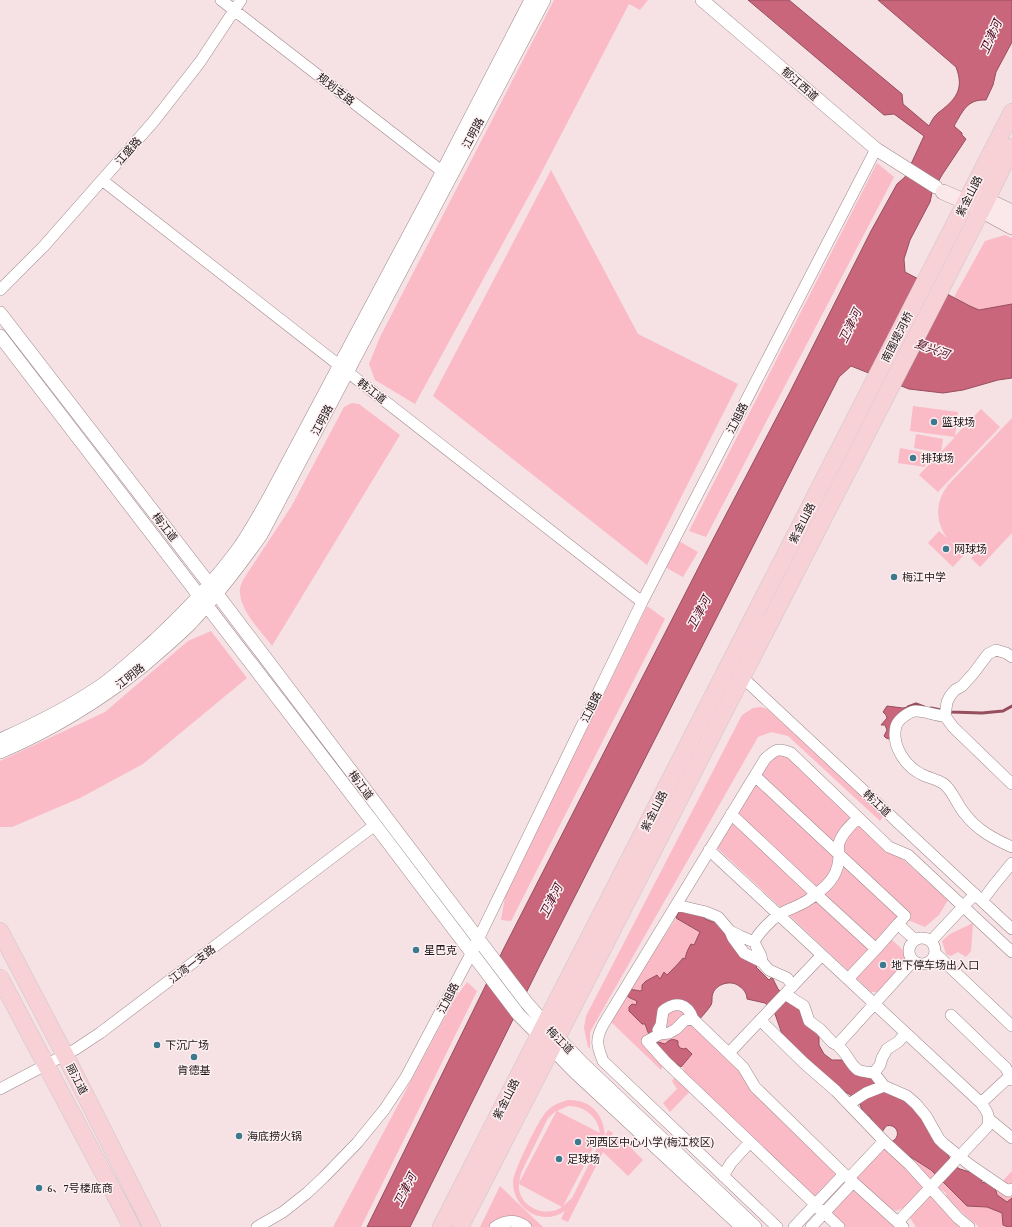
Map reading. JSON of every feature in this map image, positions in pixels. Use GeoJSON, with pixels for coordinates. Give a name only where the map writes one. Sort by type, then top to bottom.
{"type":"FeatureCollection","features":[{"type":"Feature","properties":{"kind":"main road","name":"紫金山路"},"geometry":{"type":"LineString","coordinates":[[934,283],[968,197],[1012,112]]}},
{"type":"Feature","properties":{"kind":"main road","name":"紫金山路"},"geometry":{"type":"LineString","coordinates":[[934,283],[984,204],[1012,147]]}},
{"type":"Feature","properties":{"kind":"main road"},"geometry":{"type":"LineString","coordinates":[[939,189],[1012,212]]}},
{"type":"Feature","properties":{"kind":"main road"},"geometry":{"type":"LineString","coordinates":[[984,204],[1012,227]]}},
{"type":"Feature","properties":{"kind":"main road","name":"南围堤河桥"},"geometry":{"type":"LineString","coordinates":[[874,400],[934,283]]}},
{"type":"Feature","properties":{"kind":"main road","name":"紫金山路"},"geometry":{"type":"LineString","coordinates":[[460,1227],[742,677],[874,400]]}},
{"type":"Feature","properties":{"kind":"main road","name":"紫金山路"},"geometry":{"type":"LineString","coordinates":[[441,1227],[542,1030],[874,400]]}},
{"type":"Feature","properties":{"kind":"main road","name":"丽江道"},"geometry":{"type":"LineString","coordinates":[[0,931],[151,1225]]}},
{"type":"Feature","properties":{"kind":"main road","name":"丽江道"},"geometry":{"type":"LineString","coordinates":[[0,978],[132,1227]]}},
{"type":"Feature","properties":{"kind":"street","name":"规划支路"},"geometry":{"type":"LineString","coordinates":[[221,0],[446,174]]}},
{"type":"Feature","properties":{"kind":"street","name":"江盛路"},"geometry":{"type":"LineString","coordinates":[[0,290],[44,246],[154,121],[200,62],[241,0]]}},
{"type":"Feature","properties":{"kind":"street","name":"江明路"},"geometry":{"type":"LineString","coordinates":[[446,174],[531,0]]}},
{"type":"Feature","properties":{"kind":"street","name":"江明路"},"geometry":{"type":"LineString","coordinates":[[0,740],[22,731],[65,708],[100,686],[213,590],[269,498],[343,368],[446,174],[544,0]]}},
{"type":"Feature","properties":{"kind":"street","name":"郁江西道"},"geometry":{"type":"LineString","coordinates":[[702,0],[876,149],[939,189]]}},
{"type":"Feature","properties":{"kind":"street","name":"江旭路"},"geometry":{"type":"LineString","coordinates":[[257,1227],[283,1212],[307,1193],[357,1143],[384,1110],[406,1078],[472,952],[642,602],[876,149]]}},
{"type":"Feature","properties":{"kind":"street","name":"韩江道"},"geometry":{"type":"LineString","coordinates":[[102,180],[642,602]]}},
{"type":"Feature","properties":{"kind":"street","name":"梅江道"},"geometry":{"type":"LineString","coordinates":[[0,312],[526,1002],[542,1030],[742,1227]]}},
{"type":"Feature","properties":{"kind":"street","name":"梅江道"},"geometry":{"type":"LineString","coordinates":[[0,336],[518,1014],[542,1030]]}},
{"type":"Feature","properties":{"kind":"street","name":"江明路"},"geometry":{"type":"LineString","coordinates":[[0,752],[43,732],[119,685],[190,624],[203,600]]}},
{"type":"Feature","properties":{"kind":"street"},"geometry":{"type":"LineString","coordinates":[[1012,658],[996,650],[988,654],[966,682],[955,690],[950,696],[945,712],[952,727],[1012,784]]}},
{"type":"Feature","properties":{"kind":"street","name":"韩江道"},"geometry":{"type":"LineString","coordinates":[[742,677],[1012,929]]}},
{"type":"Feature","properties":{"kind":"street"},"geometry":{"type":"LineString","coordinates":[[945,712],[915,711],[898,722],[896,727],[896,748],[920,774],[943,784],[949,789],[965,814],[979,829],[1012,847]]}},
{"type":"Feature","properties":{"kind":"street"},"geometry":{"type":"LineString","coordinates":[[777,1227],[603,1061],[597,1047],[598,1036],[603,1025],[765,759],[776,750],[785,750],[791,753],[889,847],[908,855],[1012,952]]}},
{"type":"Feature","properties":{"kind":"street"},"geometry":{"type":"LineString","coordinates":[[755,776],[905,916],[848,979]]}},
{"type":"Feature","properties":{"kind":"street"},"geometry":{"type":"LineString","coordinates":[[731,814],[876,949]]}},
{"type":"Feature","properties":{"kind":"street"},"geometry":{"type":"LineString","coordinates":[[754,942],[759,934],[780,915],[809,901],[832,879],[837,870],[839,843],[844,833],[858,818]]}},
{"type":"Feature","properties":{"kind":"street","name":"江湾一支路"},"geometry":{"type":"LineString","coordinates":[[0,1089],[65,1055],[100,1033],[375,825]]}},
{"type":"Feature","properties":{"kind":"street"},"geometry":{"type":"LineString","coordinates":[[655,1037],[661,1025],[664,1011],[671,1005],[681,1004],[691,1012],[693,1019],[743,1067],[755,1087],[900,1225],[934,1183],[987,1127],[990,1120],[988,1111],[981,1102],[709,850]]}},
{"type":"Feature","properties":{"kind":"street"},"geometry":{"type":"LineString","coordinates":[[931,941],[963,907],[979,898],[994,884],[1012,863]]}},
{"type":"Feature","properties":{"kind":"street"},"geometry":{"type":"LineString","coordinates":[[676,905],[701,910],[718,917],[730,931],[744,954],[762,962],[769,970],[787,978],[793,986]]}},
{"type":"Feature","properties":{"kind":"street"},"geometry":{"type":"LineString","coordinates":[[898,924],[915,940]]}},
{"type":"Feature","properties":{"kind":"street"},"geometry":{"type":"LineString","coordinates":[[730,931],[754,942],[761,956],[762,962]]}},
{"type":"Feature","properties":{"kind":"street"},"geometry":{"type":"LineString","coordinates":[[923,938],[931,941],[935,949],[935,953],[934,957],[927,964],[918,964],[913,961],[909,955],[911,943],[915,940],[923,938]]}},
{"type":"Feature","properties":{"kind":"street"},"geometry":{"type":"LineString","coordinates":[[935,953],[1012,1026]]}},
{"type":"Feature","properties":{"kind":"street"},"geometry":{"type":"LineString","coordinates":[[729,1053],[822,955]]}},
{"type":"Feature","properties":{"kind":"street"},"geometry":{"type":"LineString","coordinates":[[838,1045],[913,961]]}},
{"type":"Feature","properties":{"kind":"street"},"geometry":{"type":"LineString","coordinates":[[785,994],[804,1006],[809,1021],[844,1051],[854,1067],[874,1073],[884,1086],[907,1096],[916,1104],[926,1116],[939,1139],[957,1159],[1008,1191],[1012,1189]]}},
{"type":"Feature","properties":{"kind":"street"},"geometry":{"type":"LineString","coordinates":[[951,1015],[1006,1068],[1011,1076],[981,1102]]}},
{"type":"Feature","properties":{"kind":"street"},"geometry":{"type":"LineString","coordinates":[[693,1019],[685,1020],[676,1029],[669,1033],[647,1041],[664,1061],[839,1227]]}},
{"type":"Feature","properties":{"kind":"street"},"geometry":{"type":"LineString","coordinates":[[760,1020],[804,1063],[836,1091],[884,1141],[934,1183],[958,1218],[969,1227]]}},
{"type":"Feature","properties":{"kind":"street"},"geometry":{"type":"LineString","coordinates":[[874,1073],[880,1065],[887,1049],[898,1042],[906,1033]]}},
{"type":"Feature","properties":{"kind":"street","name":"梅江道"},"geometry":{"type":"LineString","coordinates":[[554,1043],[582,1062],[755,1227]]}},
{"type":"Feature","properties":{"kind":"street"},"geometry":{"type":"LineString","coordinates":[[849,1104],[866,1093],[884,1086]]}},
{"type":"Feature","properties":{"kind":"street"},"geometry":{"type":"LineString","coordinates":[[990,1120],[1012,1138]]}},
{"type":"Feature","properties":{"kind":"street"},"geometry":{"type":"LineString","coordinates":[[811,1227],[824,1213],[849,1178],[884,1141]]}},
{"type":"Feature","properties":{"kind":"street"},"geometry":{"type":"LineString","coordinates":[[723,1176],[731,1163],[750,1142]]}},
{"type":"Feature","properties":{"kind":"street"},"geometry":{"type":"LineString","coordinates":[[794,1227],[815,1205],[849,1178]]}},
{"type":"Feature","properties":{"kind":"street"},"geometry":{"type":"LineString","coordinates":[[495,1227],[502,1222],[512,1220],[523,1224],[526,1227]]}},
{"type":"Feature","properties":{"kind":"shaded area"},"geometry":{"type":"Polygon","coordinates":[[[554,0],[648,0],[640,10],[629,4],[538,179],[415,404],[375,380],[369,364],[380,337],[554,0]]]}},
{"type":"Feature","properties":{"kind":"shaded area"},"geometry":{"type":"Polygon","coordinates":[[[877,163],[894,177],[706,537],[689,531],[877,163]]]}},
{"type":"Feature","properties":{"kind":"shaded area"},"geometry":{"type":"Polygon","coordinates":[[[551,170],[638,334],[738,384],[647,565],[433,396],[551,170]]]}},
{"type":"Feature","properties":{"kind":"shaded area"},"geometry":{"type":"Polygon","coordinates":[[[1005,235],[1012,238],[1012,304],[979,310],[954,297],[985,241],[1005,235]]]}},
{"type":"Feature","properties":{"kind":"shaded area"},"geometry":{"type":"Polygon","coordinates":[[[352,403],[359,404],[400,435],[272,646],[246,612],[240,597],[240,589],[243,580],[291,507],[344,407],[352,403]]]}},
{"type":"Feature","properties":{"kind":"shaded area"},"geometry":{"type":"Polygon","coordinates":[[[913,406],[958,412],[955,436],[981,409],[1000,427],[938,492],[919,475],[940,453],[914,448],[916,434],[943,439],[941,452],[955,437],[910,431],[913,406]]]}},
{"type":"Feature","properties":{"kind":"shaded area"},"geometry":{"type":"Polygon","coordinates":[[[1012,418],[1012,533],[980,567],[971,558],[978,551],[963,548],[950,541],[964,555],[953,567],[928,543],[939,531],[947,538],[940,525],[938,512],[941,498],[948,485],[1012,418]]]}},
{"type":"Feature","properties":{"kind":"shaded area","name":"排球场"},"geometry":{"type":"Polygon","coordinates":[[[900,448],[927,453],[925,467],[898,463],[900,448]]]}},
{"type":"Feature","properties":{"kind":"shaded area"},"geometry":{"type":"Polygon","coordinates":[[[679,541],[698,552],[683,577],[665,567],[679,541]]]}},
{"type":"Feature","properties":{"kind":"shaded area"},"geometry":{"type":"Polygon","coordinates":[[[647,606],[665,619],[511,921],[501,920],[505,897],[647,606]]]}},
{"type":"Feature","properties":{"kind":"shaded area"},"geometry":{"type":"Polygon","coordinates":[[[211,631],[247,678],[143,764],[80,798],[12,827],[0,827],[0,761],[105,712],[188,641],[211,631]]]}},
{"type":"Feature","properties":{"kind":"shaded area"},"geometry":{"type":"Polygon","coordinates":[[[761,707],[773,711],[884,815],[880,821],[788,736],[771,732],[758,737],[590,1032],[590,1048],[588,1047],[584,1028],[586,1016],[742,715],[753,708],[761,707]]]}},
{"type":"Feature","properties":{"kind":"shaded area"},"geometry":{"type":"Polygon","coordinates":[[[779,753],[788,756],[948,900],[939,915],[925,927],[908,920],[891,939],[904,951],[908,962],[877,992],[871,992],[715,846],[772,757],[779,753]]]}},
{"type":"Feature","properties":{"kind":"shaded area"},"geometry":{"type":"Polygon","coordinates":[[[676,918],[701,932],[694,945],[691,945],[685,955],[685,959],[683,958],[667,975],[659,979],[656,975],[646,981],[642,990],[635,990],[630,998],[637,1001],[636,1005],[633,1004],[631,1012],[645,1024],[652,1042],[664,1044],[658,1042],[653,1033],[672,1001],[904,1227],[845,1227],[695,1086],[670,1112],[663,1103],[677,1089],[672,1081],[684,1070],[671,1047],[661,1070],[610,1021],[676,918]]]}},
{"type":"Feature","properties":{"kind":"shaded area"},"geometry":{"type":"Polygon","coordinates":[[[973,923],[971,951],[966,957],[958,952],[951,956],[946,954],[942,941],[950,934],[973,923]]]}},
{"type":"Feature","properties":{"kind":"shaded area"},"geometry":{"type":"Polygon","coordinates":[[[467,982],[477,991],[361,1227],[333,1227],[454,1000],[467,982]]]}},
{"type":"Feature","properties":{"kind":"shaded area"},"geometry":{"type":"Polygon","coordinates":[[[568,1100],[576,1100],[589,1105],[599,1115],[604,1128],[605,1136],[608,1130],[613,1133],[604,1150],[619,1136],[643,1160],[628,1176],[603,1152],[568,1222],[561,1219],[565,1211],[547,1217],[530,1213],[518,1200],[514,1192],[513,1182],[522,1157],[543,1116],[551,1107],[568,1100]],[[568,1106],[557,1111],[600,1133],[599,1127],[593,1117],[585,1110],[574,1106],[568,1106]],[[556,1111],[548,1118],[521,1173],[519,1183],[556,1111]],[[600,1135],[563,1206],[572,1198],[599,1144],[600,1135]],[[519,1184],[522,1199],[527,1204],[540,1211],[548,1212],[562,1207],[519,1184]]]}},
{"type":"Feature","properties":{"kind":"shaded area"},"geometry":{"type":"Polygon","coordinates":[[[883,1145],[974,1227],[916,1227],[908,1215],[907,1206],[896,1211],[887,1206],[854,1176],[883,1145]]]}},
{"type":"Feature","properties":{"kind":"shaded area"},"geometry":{"type":"Polygon","coordinates":[[[907,1156],[931,1170],[967,1206],[979,1206],[1012,1171],[1012,1227],[979,1227],[946,1199],[946,1193],[938,1188],[907,1156]]]}},
{"type":"Feature","properties":{"kind":"shaded area"},"geometry":{"type":"Polygon","coordinates":[[[500,1186],[543,1227],[480,1227],[500,1186]]]}},
{"type":"Feature","properties":{"kind":"water"},"geometry":{"type":"Polygon","coordinates":[[[748,0],[789,0],[902,94],[903,104],[929,126],[935,116],[954,99],[957,94],[959,88],[959,75],[956,67],[878,0],[1012,0],[1012,42],[996,72],[993,85],[986,100],[974,102],[966,107],[954,126],[966,139],[932,193],[930,202],[910,240],[904,259],[905,272],[979,310],[1012,304],[1012,378],[998,380],[963,390],[943,393],[909,389],[851,366],[839,377],[540,965],[410,1227],[367,1227],[504,948],[790,392],[871,231],[897,184],[905,177],[924,136],[894,114],[884,115],[748,0]]]}},
{"type":"Feature","properties":{"kind":"water"},"geometry":{"type":"Polygon","coordinates":[[[887,706],[903,708],[908,707],[889,739],[884,736],[887,730],[885,725],[881,725],[887,718],[883,712],[887,706]]]}},
{"type":"Feature","properties":{"kind":"water"},"geometry":{"type":"Polygon","coordinates":[[[679,911],[703,915],[705,919],[713,922],[718,919],[759,963],[756,967],[769,980],[772,977],[778,989],[786,998],[794,1003],[819,1034],[819,1045],[824,1054],[832,1060],[844,1060],[912,1103],[945,1150],[954,1166],[976,1174],[982,1179],[981,1182],[986,1183],[988,1181],[995,1187],[997,1195],[1007,1202],[1012,1198],[1012,1227],[1003,1225],[1002,1213],[987,1207],[967,1206],[931,1170],[887,1142],[896,1139],[897,1130],[893,1126],[886,1126],[882,1132],[870,1116],[865,1117],[859,1102],[840,1089],[796,1049],[782,1034],[774,1011],[765,1003],[747,999],[744,990],[736,984],[729,983],[718,987],[712,995],[711,1005],[699,1020],[672,1001],[653,1033],[658,1042],[665,1044],[668,1041],[676,1040],[678,1041],[680,1048],[686,1048],[692,1054],[681,1067],[669,1059],[649,1035],[645,1024],[642,1024],[629,1011],[629,1007],[632,1004],[636,1005],[637,1001],[626,995],[627,989],[640,991],[642,990],[642,985],[646,981],[657,975],[660,979],[664,972],[667,975],[683,958],[685,959],[691,944],[694,945],[700,932],[676,918],[679,911]]]}},
{"type":"Feature","properties":{"kind":"waterway"},"geometry":{"type":"LineString","coordinates":[[908,707],[916,704],[924,707]]}},
{"type":"Feature","properties":{"kind":"waterway"},"geometry":{"type":"LineString","coordinates":[[931,708],[951,712],[982,713],[1003,711],[1012,706]]}},
{"type":"Feature","properties":{"kind":"place","name":"篮球场"},"geometry":{"type":"Point","coordinates":[934,422]}},
{"type":"Feature","properties":{"kind":"place","name":"排球场"},"geometry":{"type":"Point","coordinates":[913,458]}},
{"type":"Feature","properties":{"kind":"place","name":"网球场"},"geometry":{"type":"Point","coordinates":[946,549]}},
{"type":"Feature","properties":{"kind":"place","name":"梅江中学"},"geometry":{"type":"Point","coordinates":[894,577]}},
{"type":"Feature","properties":{"kind":"place","name":"星巴克"},"geometry":{"type":"Point","coordinates":[416,950]}},
{"type":"Feature","properties":{"kind":"place","name":"地下停车场出入口"},"geometry":{"type":"Point","coordinates":[883,965]}},
{"type":"Feature","properties":{"kind":"place","name":"下沉广场"},"geometry":{"type":"Point","coordinates":[157,1045]}},
{"type":"Feature","properties":{"kind":"place","name":"肯德基"},"geometry":{"type":"Point","coordinates":[194,1057]}},
{"type":"Feature","properties":{"kind":"place","name":"海底捞火锅"},"geometry":{"type":"Point","coordinates":[239,1136]}},
{"type":"Feature","properties":{"kind":"place","name":"河西区中心小学(梅江校区)"},"geometry":{"type":"Point","coordinates":[578,1142]}},
{"type":"Feature","properties":{"kind":"place","name":"足球场"},"geometry":{"type":"Point","coordinates":[559,1159]}},
{"type":"Feature","properties":{"kind":"place","name":"6、7号楼底商"},"geometry":{"type":"Point","coordinates":[39,1188]}},
{"type":"Feature","properties":{"kind":"water label","name":"卫津河"},"geometry":{"type":"Point","coordinates":[991,37]}},
{"type":"Feature","properties":{"kind":"water label","name":"卫津河"},"geometry":{"type":"Point","coordinates":[850,326]}},
{"type":"Feature","properties":{"kind":"water label","name":"复兴河"},"geometry":{"type":"Point","coordinates":[932,349]}},
{"type":"Feature","properties":{"kind":"water label","name":"卫津河"},"geometry":{"type":"Point","coordinates":[699,613]}},
{"type":"Feature","properties":{"kind":"water label","name":"卫津河"},"geometry":{"type":"Point","coordinates":[551,901]}},
{"type":"Feature","properties":{"kind":"water label","name":"卫津河"},"geometry":{"type":"Point","coordinates":[405,1190]}}]}
